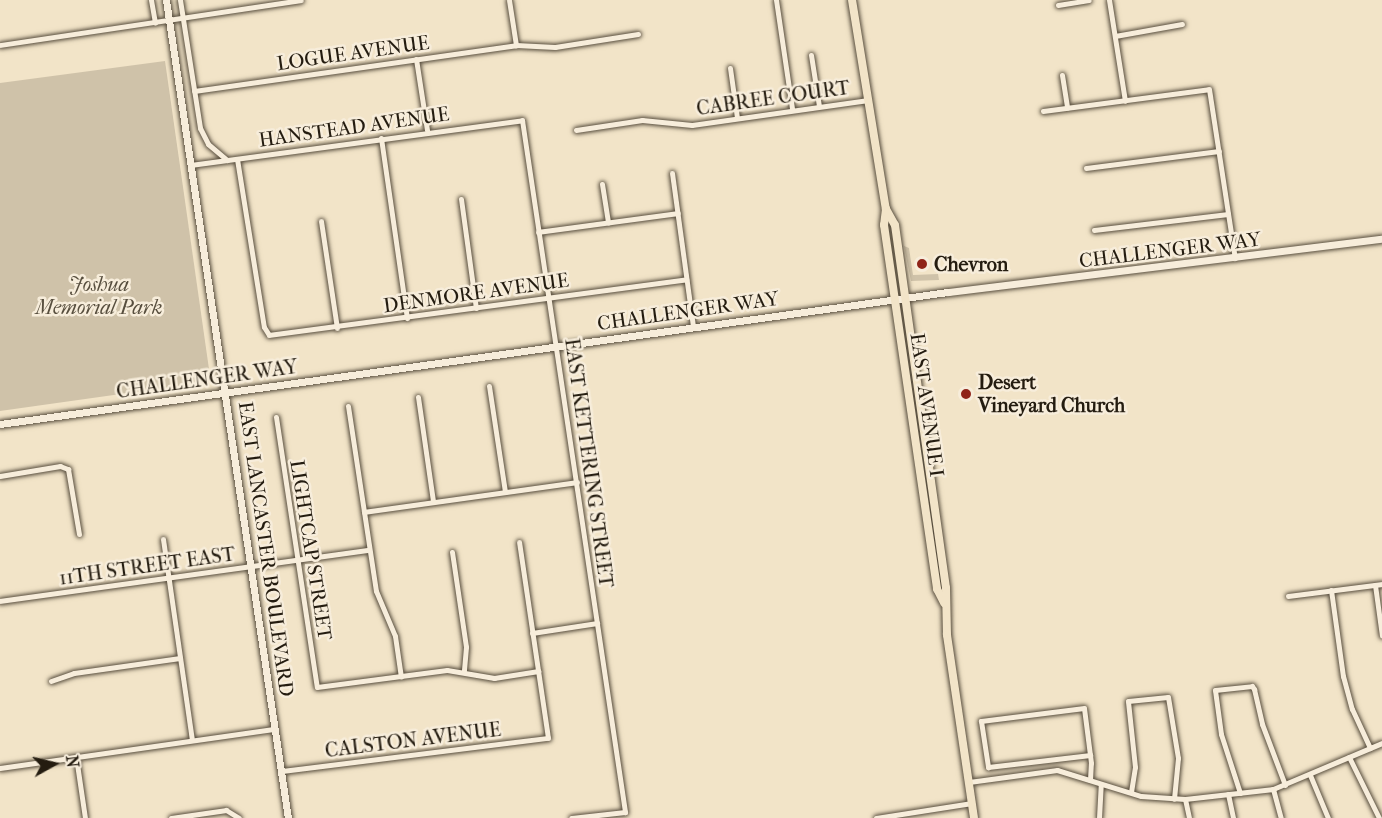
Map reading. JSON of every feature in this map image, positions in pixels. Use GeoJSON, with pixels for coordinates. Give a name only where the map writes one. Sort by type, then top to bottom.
{"type":"FeatureCollection","features":[{"type":"Feature","properties":{"kind":"main road","name":"EAST LANCASTER BOULEVARD"},"geometry":{"type":"LineString","coordinates":[[166,0],[288,818]]}},
{"type":"Feature","properties":{"kind":"main road","name":"EAST AVENUE I"},"geometry":{"type":"LineString","coordinates":[[852,0],[886,209],[884,225],[937,589],[945,604]]}},
{"type":"Feature","properties":{"kind":"main road","name":"EAST AVENUE I"},"geometry":{"type":"LineString","coordinates":[[886,209],[895,225],[946,588],[945,604],[974,818]]}},
{"type":"Feature","properties":{"kind":"main road","name":"CHALLENGER WAY"},"geometry":{"type":"LineString","coordinates":[[0,424],[693,326],[1382,240]]}},
{"type":"Feature","properties":{"kind":"main road"},"geometry":{"type":"LineString","coordinates":[[922,485],[932,484]]}},
{"type":"Feature","properties":{"kind":"street"},"geometry":{"type":"LineString","coordinates":[[152,0],[155,23]]}},
{"type":"Feature","properties":{"kind":"street"},"geometry":{"type":"LineString","coordinates":[[180,0],[194,91],[204,136],[228,160]]}},
{"type":"Feature","properties":{"kind":"street"},"geometry":{"type":"LineString","coordinates":[[0,45],[183,20],[302,0]]}},
{"type":"Feature","properties":{"kind":"street"},"geometry":{"type":"LineString","coordinates":[[509,0],[516,45]]}},
{"type":"Feature","properties":{"kind":"street"},"geometry":{"type":"LineString","coordinates":[[776,0],[792,110]]}},
{"type":"Feature","properties":{"kind":"street"},"geometry":{"type":"LineString","coordinates":[[1058,5],[1089,0]]}},
{"type":"Feature","properties":{"kind":"street"},"geometry":{"type":"LineString","coordinates":[[1109,0],[1125,101]]}},
{"type":"Feature","properties":{"kind":"street"},"geometry":{"type":"LineString","coordinates":[[1115,36],[1182,24]]}},
{"type":"Feature","properties":{"kind":"street","name":"LOGUE AVENUE"},"geometry":{"type":"LineString","coordinates":[[194,91],[516,45],[555,47],[638,34]]}},
{"type":"Feature","properties":{"kind":"street"},"geometry":{"type":"LineString","coordinates":[[811,55],[819,106]]}},
{"type":"Feature","properties":{"kind":"street"},"geometry":{"type":"LineString","coordinates":[[416,59],[427,130]]}},
{"type":"Feature","properties":{"kind":"street"},"geometry":{"type":"LineString","coordinates":[[730,68],[737,118]]}},
{"type":"Feature","properties":{"kind":"street"},"geometry":{"type":"LineString","coordinates":[[1062,75],[1067,108]]}},
{"type":"Feature","properties":{"kind":"street"},"geometry":{"type":"LineString","coordinates":[[1044,111],[1209,89],[1235,258]]}},
{"type":"Feature","properties":{"kind":"street","name":"CABREE COURT"},"geometry":{"type":"LineString","coordinates":[[576,130],[642,120],[692,126],[868,100]]}},
{"type":"Feature","properties":{"kind":"street","name":"HANSTEAD AVENUE"},"geometry":{"type":"LineString","coordinates":[[191,165],[427,130],[522,120]]}},
{"type":"Feature","properties":{"kind":"street","name":"EAST KETTERING STREET"},"geometry":{"type":"LineString","coordinates":[[522,120],[625,812],[589,817]]}},
{"type":"Feature","properties":{"kind":"street"},"geometry":{"type":"LineString","coordinates":[[381,138],[406,318]]}},
{"type":"Feature","properties":{"kind":"street"},"geometry":{"type":"LineString","coordinates":[[1086,168],[1219,151]]}},
{"type":"Feature","properties":{"kind":"street","name":"DENMORE AVENUE"},"geometry":{"type":"LineString","coordinates":[[237,159],[264,327],[269,334],[336,328],[686,279]]}},
{"type":"Feature","properties":{"kind":"street"},"geometry":{"type":"LineString","coordinates":[[672,173],[693,326]]}},
{"type":"Feature","properties":{"kind":"street"},"geometry":{"type":"LineString","coordinates":[[602,184],[608,223]]}},
{"type":"Feature","properties":{"kind":"street"},"geometry":{"type":"LineString","coordinates":[[461,199],[476,308]]}},
{"type":"Feature","properties":{"kind":"street"},"geometry":{"type":"LineString","coordinates":[[538,232],[678,213]]}},
{"type":"Feature","properties":{"kind":"street"},"geometry":{"type":"LineString","coordinates":[[1094,230],[1228,214]]}},
{"type":"Feature","properties":{"kind":"street"},"geometry":{"type":"LineString","coordinates":[[321,221],[336,328]]}},
{"type":"Feature","properties":{"kind":"street"},"geometry":{"type":"LineString","coordinates":[[489,386],[505,492]]}},
{"type":"Feature","properties":{"kind":"street"},"geometry":{"type":"LineString","coordinates":[[418,397],[433,501]]}},
{"type":"Feature","properties":{"kind":"street"},"geometry":{"type":"LineString","coordinates":[[348,406],[376,591],[395,636],[401,676],[447,670],[494,678],[538,671],[519,542]]}},
{"type":"Feature","properties":{"kind":"street","name":"LIGHTCAP STREET"},"geometry":{"type":"LineString","coordinates":[[276,417],[317,687],[401,676]]}},
{"type":"Feature","properties":{"kind":"street"},"geometry":{"type":"LineString","coordinates":[[0,476],[60,466],[68,469],[79,534]]}},
{"type":"Feature","properties":{"kind":"street"},"geometry":{"type":"LineString","coordinates":[[364,512],[577,482]]}},
{"type":"Feature","properties":{"kind":"street"},"geometry":{"type":"LineString","coordinates":[[163,539],[192,740]]}},
{"type":"Feature","properties":{"kind":"street","name":"11TH STREET EAST"},"geometry":{"type":"LineString","coordinates":[[0,601],[369,550]]}},
{"type":"Feature","properties":{"kind":"street"},"geometry":{"type":"LineString","coordinates":[[452,552],[466,647],[464,672]]}},
{"type":"Feature","properties":{"kind":"street"},"geometry":{"type":"LineString","coordinates":[[1288,596],[1382,584]]}},
{"type":"Feature","properties":{"kind":"street"},"geometry":{"type":"LineString","coordinates":[[1375,585],[1382,636]]}},
{"type":"Feature","properties":{"kind":"street"},"geometry":{"type":"LineString","coordinates":[[1331,590],[1343,676],[1352,709],[1370,748]]}},
{"type":"Feature","properties":{"kind":"street"},"geometry":{"type":"LineString","coordinates":[[532,633],[597,623]]}},
{"type":"Feature","properties":{"kind":"street"},"geometry":{"type":"LineString","coordinates":[[51,681],[74,673],[180,658]]}},
{"type":"Feature","properties":{"kind":"street","name":"CALSTON AVENUE"},"geometry":{"type":"LineString","coordinates":[[282,771],[548,738],[538,671]]}},
{"type":"Feature","properties":{"kind":"street"},"geometry":{"type":"LineString","coordinates":[[1240,793],[1221,734],[1215,690],[1252,686],[1262,724],[1285,785]]}},
{"type":"Feature","properties":{"kind":"street"},"geometry":{"type":"LineString","coordinates":[[1131,792],[1135,766],[1128,701],[1168,697],[1171,702],[1178,758],[1174,799]]}},
{"type":"Feature","properties":{"kind":"street"},"geometry":{"type":"LineString","coordinates":[[1090,754],[988,767],[981,721],[1083,708],[1090,754],[1090,780]]}},
{"type":"Feature","properties":{"kind":"street"},"geometry":{"type":"LineString","coordinates":[[0,768],[276,729]]}},
{"type":"Feature","properties":{"kind":"street"},"geometry":{"type":"LineString","coordinates":[[969,782],[1046,770],[1131,792],[1185,799],[1272,789],[1382,743]]}},
{"type":"Feature","properties":{"kind":"street"},"geometry":{"type":"LineString","coordinates":[[76,757],[85,818]]}},
{"type":"Feature","properties":{"kind":"street"},"geometry":{"type":"LineString","coordinates":[[1349,757],[1379,818]]}},
{"type":"Feature","properties":{"kind":"street"},"geometry":{"type":"LineString","coordinates":[[1310,775],[1328,818]]}},
{"type":"Feature","properties":{"kind":"street"},"geometry":{"type":"LineString","coordinates":[[1099,818],[1101,785]]}},
{"type":"Feature","properties":{"kind":"street"},"geometry":{"type":"LineString","coordinates":[[1272,789],[1281,818]]}},
{"type":"Feature","properties":{"kind":"street"},"geometry":{"type":"LineString","coordinates":[[1228,794],[1233,818]]}},
{"type":"Feature","properties":{"kind":"street"},"geometry":{"type":"LineString","coordinates":[[1185,799],[1189,818]]}},
{"type":"Feature","properties":{"kind":"street"},"geometry":{"type":"LineString","coordinates":[[876,818],[972,803]]}},
{"type":"Feature","properties":{"kind":"street"},"geometry":{"type":"LineString","coordinates":[[171,818],[226,810],[239,818]]}},
{"type":"Feature","properties":{"kind":"street"},"geometry":{"type":"LineString","coordinates":[[571,818],[589,817]]}},
{"type":"Feature","properties":{"kind":"green space","name":"Joshua Memorial Park"},"geometry":{"type":"Polygon","coordinates":[[[165,61],[210,376],[206,382],[0,411],[0,83],[165,61]]]}},
{"type":"Feature","properties":{"kind":"green space"},"geometry":{"type":"Polygon","coordinates":[[[904,246],[909,248],[913,275],[938,274],[939,280],[911,281],[904,246]]]}},
{"type":"Feature","properties":{"kind":"place","name":"Chevron"},"geometry":{"type":"Point","coordinates":[922,264]}},
{"type":"Feature","properties":{"kind":"place","name":"Desert Vineyard Church"},"geometry":{"type":"Point","coordinates":[966,394]}}]}
